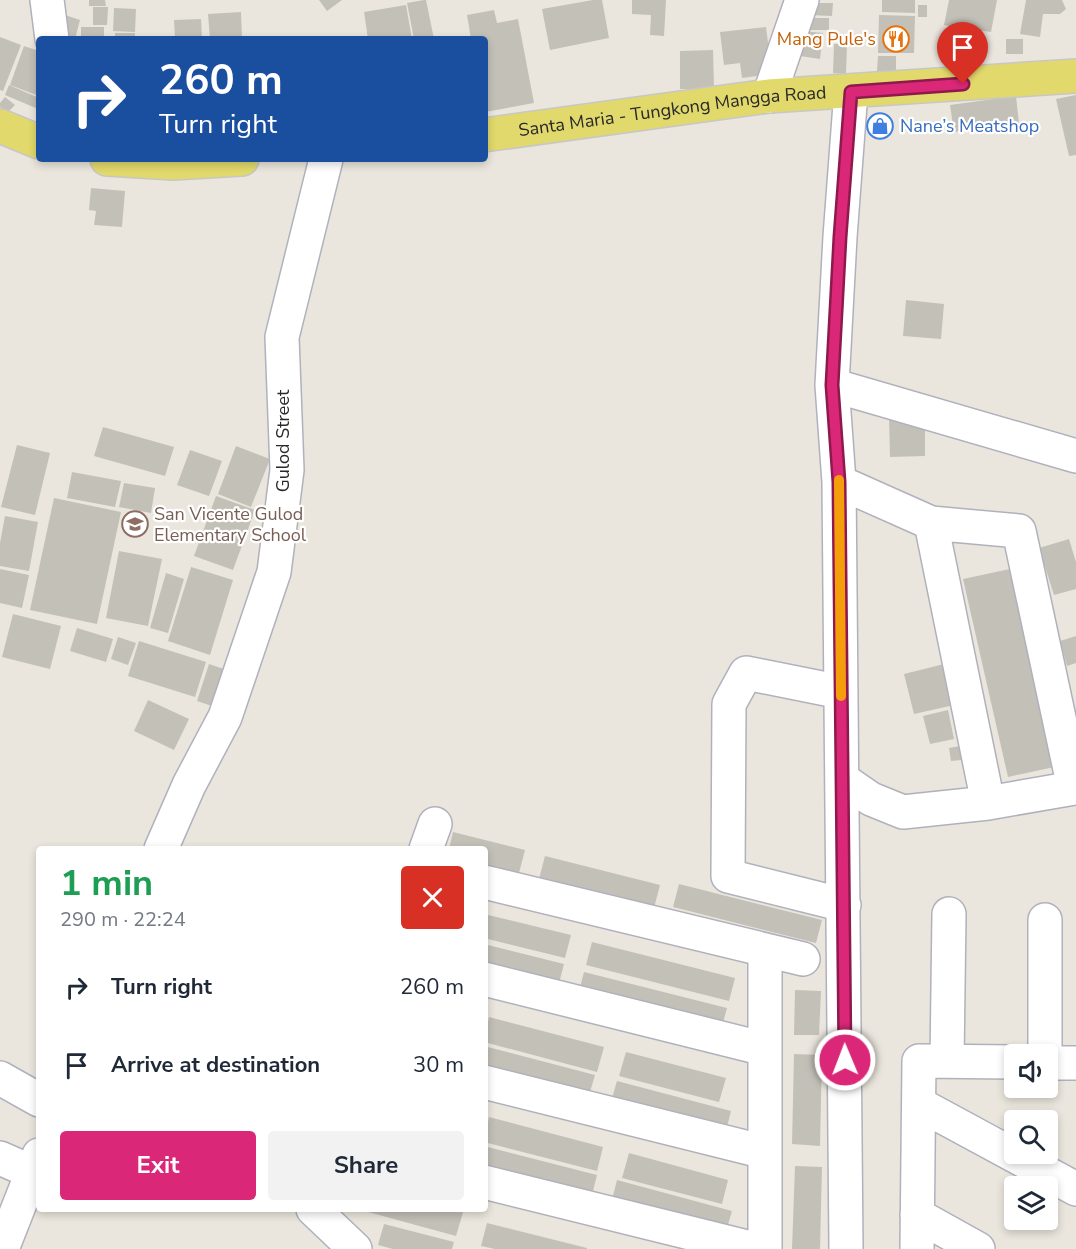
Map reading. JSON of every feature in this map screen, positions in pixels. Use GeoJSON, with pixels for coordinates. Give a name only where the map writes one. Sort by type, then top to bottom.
{"type":"FeatureCollection","features":[{"type":"Feature","properties":{"kind":"main road","name":"Santa Maria - Tungkong Mangga Road"},"geometry":{"type":"LineString","coordinates":[[488,134],[769,96],[1076,76]]}},
{"type":"Feature","properties":{"kind":"main road"},"geometry":{"type":"LineString","coordinates":[[0,126],[36,141]]}},
{"type":"Feature","properties":{"kind":"street"},"geometry":{"type":"LineString","coordinates":[[47,0],[52,36]]}},
{"type":"Feature","properties":{"kind":"street"},"geometry":{"type":"LineString","coordinates":[[769,96],[802,0]]}},
{"type":"Feature","properties":{"kind":"street"},"geometry":{"type":"LineString","coordinates":[[846,1249],[839,482],[832,385],[851,92]]}},
{"type":"Feature","properties":{"kind":"street","name":"Gulod Street"},"geometry":{"type":"LineString","coordinates":[[162,846],[189,785],[225,717],[274,572],[287,470],[282,337],[325,162]]}},
{"type":"Feature","properties":{"kind":"street"},"geometry":{"type":"LineString","coordinates":[[832,385],[1076,456]]}},
{"type":"Feature","properties":{"kind":"street"},"geometry":{"type":"LineString","coordinates":[[839,482],[931,523],[1019,531],[1074,788],[988,803],[903,812],[871,799],[842,778]]}},
{"type":"Feature","properties":{"kind":"street"},"geometry":{"type":"LineString","coordinates":[[931,523],[988,803]]}},
{"type":"Feature","properties":{"kind":"street"},"geometry":{"type":"LineString","coordinates":[[841,692],[746,673],[729,704],[728,876],[844,905]]}},
{"type":"Feature","properties":{"kind":"street"},"geometry":{"type":"LineString","coordinates":[[488,883],[803,959]]}},
{"type":"Feature","properties":{"kind":"street"},"geometry":{"type":"LineString","coordinates":[[947,1062],[949,914]]}},
{"type":"Feature","properties":{"kind":"street"},"geometry":{"type":"LineString","coordinates":[[1045,920],[1045,1044]]}},
{"type":"Feature","properties":{"kind":"street"},"geometry":{"type":"LineString","coordinates":[[765,950],[765,1249]]}},
{"type":"Feature","properties":{"kind":"street"},"geometry":{"type":"LineString","coordinates":[[488,980],[765,1049]]}},
{"type":"Feature","properties":{"kind":"street"},"geometry":{"type":"LineString","coordinates":[[916,1249],[919,1061],[1004,1062]]}},
{"type":"Feature","properties":{"kind":"street"},"geometry":{"type":"LineString","coordinates":[[1058,1063],[1076,1063]]}},
{"type":"Feature","properties":{"kind":"street"},"geometry":{"type":"LineString","coordinates":[[0,1078],[36,1098]]}},
{"type":"Feature","properties":{"kind":"street"},"geometry":{"type":"LineString","coordinates":[[488,1083],[765,1152]]}},
{"type":"Feature","properties":{"kind":"street"},"geometry":{"type":"LineString","coordinates":[[919,1104],[1076,1189]]}},
{"type":"Feature","properties":{"kind":"street"},"geometry":{"type":"LineString","coordinates":[[0,1158],[36,1164],[2,1249]]}},
{"type":"Feature","properties":{"kind":"street"},"geometry":{"type":"LineString","coordinates":[[488,1183],[755,1249]]}},
{"type":"Feature","properties":{"kind":"street"},"geometry":{"type":"LineString","coordinates":[[316,1212],[355,1249]]}},
{"type":"Feature","properties":{"kind":"street"},"geometry":{"type":"LineString","coordinates":[[917,1215],[978,1249]]}},
{"type":"Feature","properties":{"kind":"building"},"geometry":{"type":"Polygon","coordinates":[[[89,0],[105,0],[106,6],[89,6],[89,0]]]}},
{"type":"Feature","properties":{"kind":"building"},"geometry":{"type":"Polygon","coordinates":[[[319,0],[342,0],[327,11],[319,0]]]}},
{"type":"Feature","properties":{"kind":"building"},"geometry":{"type":"Polygon","coordinates":[[[426,0],[433,36],[413,36],[407,3],[426,0]]]}},
{"type":"Feature","properties":{"kind":"building"},"geometry":{"type":"Polygon","coordinates":[[[602,0],[609,38],[550,50],[542,9],[602,0]]]}},
{"type":"Feature","properties":{"kind":"building"},"geometry":{"type":"Polygon","coordinates":[[[632,0],[666,0],[664,36],[650,35],[651,15],[632,14],[632,0]]]}},
{"type":"Feature","properties":{"kind":"building"},"geometry":{"type":"Polygon","coordinates":[[[882,0],[915,0],[915,13],[882,12],[882,0]]]}},
{"type":"Feature","properties":{"kind":"building"},"geometry":{"type":"Polygon","coordinates":[[[949,0],[997,0],[991,32],[944,25],[949,0]]]}},
{"type":"Feature","properties":{"kind":"building"},"geometry":{"type":"Polygon","coordinates":[[[1026,0],[1062,0],[1066,9],[1060,14],[1043,14],[1040,37],[1020,34],[1026,0]]]}},
{"type":"Feature","properties":{"kind":"building"},"geometry":{"type":"Polygon","coordinates":[[[809,3],[833,3],[832,16],[809,15],[809,3]]]}},
{"type":"Feature","properties":{"kind":"building"},"geometry":{"type":"Polygon","coordinates":[[[406,5],[411,36],[368,36],[364,12],[406,5]]]}},
{"type":"Feature","properties":{"kind":"building"},"geometry":{"type":"Polygon","coordinates":[[[918,5],[927,5],[927,17],[918,17],[918,5]]]}},
{"type":"Feature","properties":{"kind":"building"},"geometry":{"type":"Polygon","coordinates":[[[93,7],[108,7],[107,25],[93,25],[93,7]]]}},
{"type":"Feature","properties":{"kind":"building"},"geometry":{"type":"Polygon","coordinates":[[[114,8],[136,9],[135,32],[113,31],[114,8]]]}},
{"type":"Feature","properties":{"kind":"building"},"geometry":{"type":"Polygon","coordinates":[[[494,10],[497,23],[518,19],[534,103],[488,111],[488,36],[470,36],[467,15],[494,10]]]}},
{"type":"Feature","properties":{"kind":"building"},"geometry":{"type":"Polygon","coordinates":[[[241,12],[242,36],[210,36],[208,14],[241,12]]]}},
{"type":"Feature","properties":{"kind":"building"},"geometry":{"type":"Polygon","coordinates":[[[62,14],[80,20],[76,36],[56,35],[62,14]]]}},
{"type":"Feature","properties":{"kind":"building"},"geometry":{"type":"Polygon","coordinates":[[[879,15],[915,16],[914,53],[878,53],[879,15]]]}},
{"type":"Feature","properties":{"kind":"building"},"geometry":{"type":"Polygon","coordinates":[[[808,18],[829,18],[829,30],[808,30],[808,18]]]}},
{"type":"Feature","properties":{"kind":"building"},"geometry":{"type":"Polygon","coordinates":[[[201,19],[202,36],[175,36],[174,20],[201,19]]]}},
{"type":"Feature","properties":{"kind":"building"},"geometry":{"type":"Polygon","coordinates":[[[81,27],[104,27],[104,36],[81,36],[81,27]]]}},
{"type":"Feature","properties":{"kind":"building"},"geometry":{"type":"Polygon","coordinates":[[[766,27],[772,74],[742,78],[740,63],[724,65],[720,32],[766,27]]]}},
{"type":"Feature","properties":{"kind":"building"},"geometry":{"type":"Polygon","coordinates":[[[803,31],[823,33],[820,59],[800,56],[803,31]]]}},
{"type":"Feature","properties":{"kind":"building"},"geometry":{"type":"Polygon","coordinates":[[[115,33],[135,33],[135,36],[115,36],[115,33]]]}},
{"type":"Feature","properties":{"kind":"building"},"geometry":{"type":"Polygon","coordinates":[[[0,37],[21,45],[3,91],[0,90],[0,37]]]}},
{"type":"Feature","properties":{"kind":"building"},"geometry":{"type":"Polygon","coordinates":[[[1006,39],[1023,39],[1023,54],[1006,54],[1006,39]]]}},
{"type":"Feature","properties":{"kind":"building"},"geometry":{"type":"Polygon","coordinates":[[[834,44],[847,44],[846,74],[833,73],[834,44]]]}},
{"type":"Feature","properties":{"kind":"building"},"geometry":{"type":"Polygon","coordinates":[[[24,46],[36,50],[36,95],[10,85],[24,46]]]}},
{"type":"Feature","properties":{"kind":"building"},"geometry":{"type":"Polygon","coordinates":[[[713,50],[714,89],[680,89],[680,51],[713,50]]]}},
{"type":"Feature","properties":{"kind":"building"},"geometry":{"type":"Polygon","coordinates":[[[878,56],[896,56],[896,71],[877,71],[878,56]]]}},
{"type":"Feature","properties":{"kind":"building"},"geometry":{"type":"Polygon","coordinates":[[[9,85],[36,97],[36,108],[5,95],[9,85]]]}},
{"type":"Feature","properties":{"kind":"building"},"geometry":{"type":"Polygon","coordinates":[[[1076,95],[1076,155],[1069,156],[1056,99],[1076,95]]]}},
{"type":"Feature","properties":{"kind":"building"},"geometry":{"type":"Polygon","coordinates":[[[1016,96],[1019,124],[954,132],[950,105],[1016,96]]]}},
{"type":"Feature","properties":{"kind":"building"},"geometry":{"type":"Polygon","coordinates":[[[5,97],[15,105],[7,113],[0,107],[5,97]]]}},
{"type":"Feature","properties":{"kind":"building"},"geometry":{"type":"Polygon","coordinates":[[[91,188],[125,191],[122,227],[94,225],[96,211],[89,210],[91,188]]]}},
{"type":"Feature","properties":{"kind":"building"},"geometry":{"type":"Polygon","coordinates":[[[906,300],[944,304],[941,339],[903,336],[906,300]]]}},
{"type":"Feature","properties":{"kind":"building"},"geometry":{"type":"Polygon","coordinates":[[[889,416],[925,416],[925,456],[890,457],[889,416]]]}},
{"type":"Feature","properties":{"kind":"building"},"geometry":{"type":"Polygon","coordinates":[[[103,427],[174,447],[165,476],[94,456],[103,427]]]}},
{"type":"Feature","properties":{"kind":"building"},"geometry":{"type":"Polygon","coordinates":[[[17,445],[50,453],[35,515],[1,507],[17,445]]]}},
{"type":"Feature","properties":{"kind":"building"},"geometry":{"type":"Polygon","coordinates":[[[236,446],[270,459],[251,507],[218,494],[236,446]]]}},
{"type":"Feature","properties":{"kind":"building"},"geometry":{"type":"Polygon","coordinates":[[[190,450],[222,461],[209,496],[177,485],[190,450]]]}},
{"type":"Feature","properties":{"kind":"building"},"geometry":{"type":"Polygon","coordinates":[[[72,472],[121,481],[115,507],[67,498],[72,472]]]}},
{"type":"Feature","properties":{"kind":"building"},"geometry":{"type":"Polygon","coordinates":[[[124,483],[155,488],[151,513],[119,507],[124,483]]]}},
{"type":"Feature","properties":{"kind":"building"},"geometry":{"type":"Polygon","coordinates":[[[216,496],[255,510],[233,570],[194,556],[216,496]]]}},
{"type":"Feature","properties":{"kind":"building"},"geometry":{"type":"Polygon","coordinates":[[[54,498],[121,512],[97,624],[30,610],[54,498]]]}},
{"type":"Feature","properties":{"kind":"building"},"geometry":{"type":"Polygon","coordinates":[[[5,516],[38,522],[29,571],[0,566],[0,543],[5,516]]]}},
{"type":"Feature","properties":{"kind":"building"},"geometry":{"type":"Polygon","coordinates":[[[1069,539],[1076,562],[1076,589],[1054,595],[1039,548],[1069,539]]]}},
{"type":"Feature","properties":{"kind":"building"},"geometry":{"type":"Polygon","coordinates":[[[119,551],[162,559],[148,626],[106,618],[119,551]]]}},
{"type":"Feature","properties":{"kind":"building"},"geometry":{"type":"Polygon","coordinates":[[[191,567],[233,580],[210,655],[168,641],[191,567]]]}},
{"type":"Feature","properties":{"kind":"building"},"geometry":{"type":"Polygon","coordinates":[[[1019,567],[1064,765],[1008,777],[963,579],[1019,567]]]}},
{"type":"Feature","properties":{"kind":"building"},"geometry":{"type":"Polygon","coordinates":[[[0,569],[29,575],[22,608],[0,603],[0,569]]]}},
{"type":"Feature","properties":{"kind":"building"},"geometry":{"type":"Polygon","coordinates":[[[166,573],[184,579],[168,633],[150,628],[166,573]]]}},
{"type":"Feature","properties":{"kind":"building"},"geometry":{"type":"Polygon","coordinates":[[[13,614],[61,626],[50,669],[2,657],[13,614]]]}},
{"type":"Feature","properties":{"kind":"building"},"geometry":{"type":"Polygon","coordinates":[[[77,628],[113,639],[106,662],[70,651],[77,628]]]}},
{"type":"Feature","properties":{"kind":"building"},"geometry":{"type":"Polygon","coordinates":[[[1076,636],[1076,663],[1067,666],[1060,641],[1076,636]]]}},
{"type":"Feature","properties":{"kind":"building"},"geometry":{"type":"Polygon","coordinates":[[[118,637],[136,643],[128,665],[111,659],[118,637]]]}},
{"type":"Feature","properties":{"kind":"building"},"geometry":{"type":"Polygon","coordinates":[[[139,641],[206,662],[195,697],[128,676],[139,641]]]}},
{"type":"Feature","properties":{"kind":"building"},"geometry":{"type":"Polygon","coordinates":[[[209,664],[224,669],[212,706],[197,701],[209,664]]]}},
{"type":"Feature","properties":{"kind":"building"},"geometry":{"type":"Polygon","coordinates":[[[944,664],[954,705],[914,714],[904,674],[944,664]]]}},
{"type":"Feature","properties":{"kind":"building"},"geometry":{"type":"Polygon","coordinates":[[[148,700],[189,719],[174,750],[134,731],[148,700]]]}},
{"type":"Feature","properties":{"kind":"building"},"geometry":{"type":"Polygon","coordinates":[[[948,710],[954,739],[930,744],[923,716],[948,710]]]}},
{"type":"Feature","properties":{"kind":"building"},"geometry":{"type":"Polygon","coordinates":[[[960,746],[962,760],[951,761],[949,748],[960,746]]]}},
{"type":"Feature","properties":{"kind":"building"},"geometry":{"type":"Polygon","coordinates":[[[453,832],[525,850],[519,873],[488,866],[488,846],[450,846],[453,832]]]}},
{"type":"Feature","properties":{"kind":"building"},"geometry":{"type":"Polygon","coordinates":[[[545,856],[660,885],[654,908],[539,879],[545,856]]]}},
{"type":"Feature","properties":{"kind":"building"},"geometry":{"type":"Polygon","coordinates":[[[679,884],[822,920],[816,943],[673,907],[679,884]]]}},
{"type":"Feature","properties":{"kind":"building"},"geometry":{"type":"Polygon","coordinates":[[[488,915],[571,935],[565,958],[488,939],[488,915]]]}},
{"type":"Feature","properties":{"kind":"building"},"geometry":{"type":"Polygon","coordinates":[[[592,942],[735,978],[729,1001],[586,965],[592,942]]]}},
{"type":"Feature","properties":{"kind":"building"},"geometry":{"type":"Polygon","coordinates":[[[488,945],[564,964],[558,987],[488,969],[488,945]]]}},
{"type":"Feature","properties":{"kind":"building"},"geometry":{"type":"Polygon","coordinates":[[[584,972],[727,1008],[721,1030],[578,995],[584,972]]]}},
{"type":"Feature","properties":{"kind":"building"},"geometry":{"type":"Polygon","coordinates":[[[795,990],[821,991],[819,1035],[794,1035],[795,990]]]}},
{"type":"Feature","properties":{"kind":"building"},"geometry":{"type":"Polygon","coordinates":[[[489,1017],[604,1047],[597,1072],[488,1043],[489,1017]]]}},
{"type":"Feature","properties":{"kind":"building"},"geometry":{"type":"Polygon","coordinates":[[[488,1047],[595,1075],[588,1099],[488,1073],[488,1047]]]}},
{"type":"Feature","properties":{"kind":"building"},"geometry":{"type":"Polygon","coordinates":[[[626,1052],[726,1078],[719,1102],[619,1076],[626,1052]]]}},
{"type":"Feature","properties":{"kind":"building"},"geometry":{"type":"Polygon","coordinates":[[[794,1054],[822,1055],[820,1146],[792,1144],[794,1054]]]}},
{"type":"Feature","properties":{"kind":"building"},"geometry":{"type":"Polygon","coordinates":[[[617,1081],[731,1111],[725,1135],[610,1105],[617,1081]]]}},
{"type":"Feature","properties":{"kind":"building"},"geometry":{"type":"Polygon","coordinates":[[[489,1117],[603,1147],[597,1171],[488,1143],[489,1117]]]}},
{"type":"Feature","properties":{"kind":"building"},"geometry":{"type":"Polygon","coordinates":[[[488,1147],[597,1175],[591,1199],[488,1172],[488,1147]]]}},
{"type":"Feature","properties":{"kind":"building"},"geometry":{"type":"Polygon","coordinates":[[[629,1153],[728,1180],[722,1204],[622,1178],[629,1153]]]}},
{"type":"Feature","properties":{"kind":"building"},"geometry":{"type":"Polygon","coordinates":[[[795,1166],[822,1167],[820,1249],[792,1249],[795,1166]]]}},
{"type":"Feature","properties":{"kind":"building"},"geometry":{"type":"Polygon","coordinates":[[[617,1180],[732,1211],[725,1235],[611,1204],[617,1180]]]}},
{"type":"Feature","properties":{"kind":"building"},"geometry":{"type":"Polygon","coordinates":[[[368,1212],[463,1212],[456,1236],[368,1212]]]}},
{"type":"Feature","properties":{"kind":"building"},"geometry":{"type":"Polygon","coordinates":[[[487,1223],[587,1249],[495,1249],[481,1246],[487,1223]]]}},
{"type":"Feature","properties":{"kind":"building"},"geometry":{"type":"Polygon","coordinates":[[[384,1224],[454,1242],[452,1249],[393,1249],[378,1245],[384,1224]]]}},
{"type":"Feature","properties":{"kind":"slow traffic"},"geometry":{"type":"LineString","coordinates":[[839,480],[841,696]]}},
{"type":"Feature","properties":{"kind":"place","name":"Mang Pule's"},"geometry":{"type":"Point","coordinates":[896,39]}},
{"type":"Feature","properties":{"kind":"place","name":"Nane’s Meatshop"},"geometry":{"type":"Point","coordinates":[880,126]}},
{"type":"Feature","properties":{"kind":"place","name":"San Vicente Gulod Elementary School"},"geometry":{"type":"Point","coordinates":[135,524]}},
{"type":"Feature","properties":{"kind":"route"},"geometry":{"type":"LineString","coordinates":[[845,1060],[839,482],[832,385],[851,92],[963,84]]}}]}
